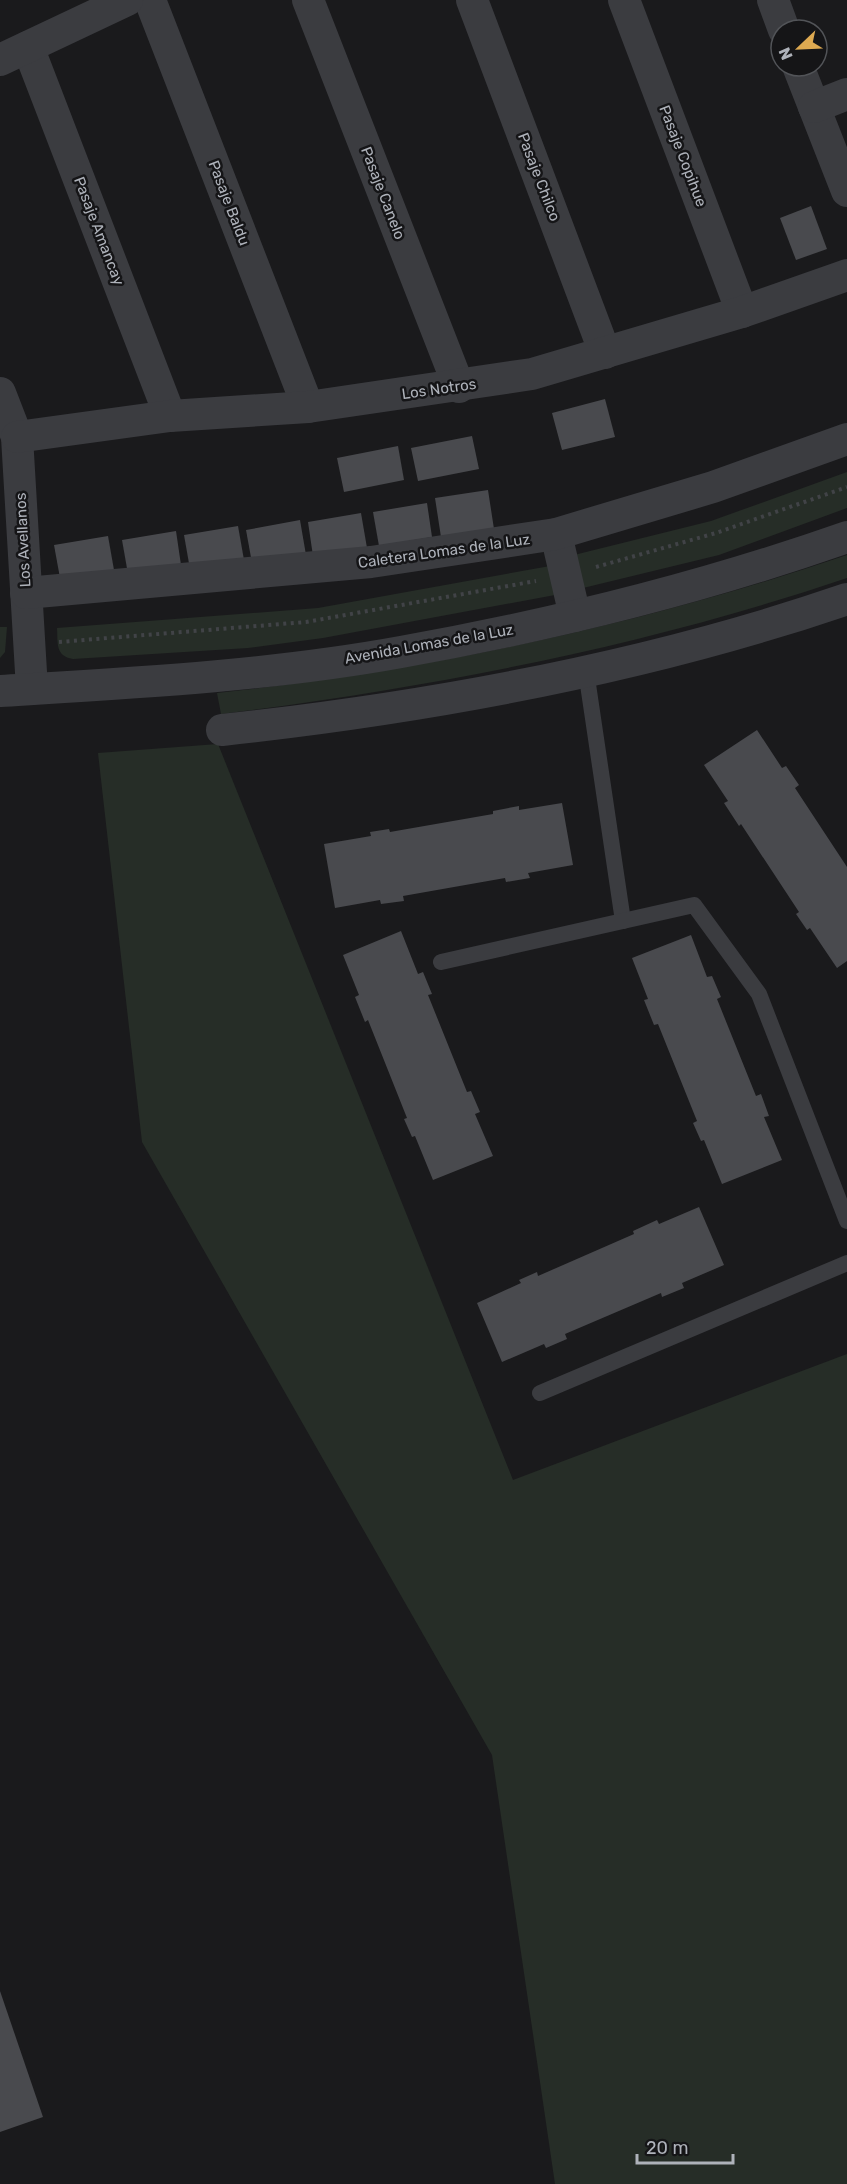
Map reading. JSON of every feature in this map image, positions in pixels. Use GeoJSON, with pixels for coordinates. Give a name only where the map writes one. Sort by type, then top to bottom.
{"type":"FeatureCollection","features":[{"type":"Feature","properties":{"kind":"street"},"geometry":{"type":"LineString","coordinates":[[0,60],[127,0]]}},
{"type":"Feature","properties":{"kind":"street","name":"Pasaje Baldu"},"geometry":{"type":"LineString","coordinates":[[150,0],[308,407]]}},
{"type":"Feature","properties":{"kind":"street","name":"Pasaje Canelo"},"geometry":{"type":"LineString","coordinates":[[308,0],[459,387]]}},
{"type":"Feature","properties":{"kind":"street","name":"Pasaje Chilco"},"geometry":{"type":"LineString","coordinates":[[472,0],[605,353]]}},
{"type":"Feature","properties":{"kind":"street","name":"Pasaje Copihue"},"geometry":{"type":"LineString","coordinates":[[624,0],[742,312]]}},
{"type":"Feature","properties":{"kind":"street"},"geometry":{"type":"LineString","coordinates":[[773,0],[780,18]]}},
{"type":"Feature","properties":{"kind":"street","name":"Pasaje Amancay"},"geometry":{"type":"LineString","coordinates":[[28,47],[170,416]]}},
{"type":"Feature","properties":{"kind":"street"},"geometry":{"type":"LineString","coordinates":[[803,78],[847,191]]}},
{"type":"Feature","properties":{"kind":"street"},"geometry":{"type":"LineString","coordinates":[[814,106],[847,94]]}},
{"type":"Feature","properties":{"kind":"street","name":"Los Notros"},"geometry":{"type":"LineString","coordinates":[[17,437],[170,416],[308,407],[459,387],[532,374],[742,312],[847,275]]}},
{"type":"Feature","properties":{"kind":"street","name":"Los Avellanos"},"geometry":{"type":"LineString","coordinates":[[0,393],[17,437],[32,689]]}},
{"type":"Feature","properties":{"kind":"street","name":"Caletera Lomas de la Luz"},"geometry":{"type":"LineString","coordinates":[[26,593],[371,562],[556,534],[713,487],[847,439]]}},
{"type":"Feature","properties":{"kind":"street"},"geometry":{"type":"LineString","coordinates":[[556,534],[575,616]]}},
{"type":"Feature","properties":{"kind":"street","name":"Avenida Lomas de la Luz"},"geometry":{"type":"LineString","coordinates":[[0,691],[310,665],[400,652],[575,616],[679,591],[847,537]]}},
{"type":"Feature","properties":{"kind":"street"},"geometry":{"type":"LineString","coordinates":[[222,730],[376,712],[586,671],[723,638],[847,599]]}},
{"type":"Feature","properties":{"kind":"lane"},"geometry":{"type":"LineString","coordinates":[[586,671],[623,921]]}},
{"type":"Feature","properties":{"kind":"lane"},"geometry":{"type":"LineString","coordinates":[[441,962],[694,905],[759,994],[847,1221]]}},
{"type":"Feature","properties":{"kind":"lane"},"geometry":{"type":"LineString","coordinates":[[540,1393],[847,1263]]}},
{"type":"Feature","properties":{"kind":"path"},"geometry":{"type":"LineString","coordinates":[[29,644],[306,622],[566,576],[716,533],[847,488]]}},
{"type":"Feature","properties":{"kind":"shaded area"},"geometry":{"type":"Polygon","coordinates":[[[847,472],[847,508],[719,555],[583,588],[574,555],[711,521],[847,472]]]}},
{"type":"Feature","properties":{"kind":"shaded area"},"geometry":{"type":"Polygon","coordinates":[[[847,555],[847,578],[693,625],[537,662],[459,677],[221,714],[217,693],[377,671],[536,641],[692,603],[847,555]]]}},
{"type":"Feature","properties":{"kind":"shaded area"},"geometry":{"type":"Polygon","coordinates":[[[550,566],[555,595],[323,638],[248,648],[73,659],[60,652],[58,644],[57,628],[318,608],[550,566]]]}},
{"type":"Feature","properties":{"kind":"shaded area"},"geometry":{"type":"Polygon","coordinates":[[[0,627],[7,627],[5,652],[0,658],[0,627]]]}},
{"type":"Feature","properties":{"kind":"shaded area"},"geometry":{"type":"Polygon","coordinates":[[[218,744],[513,1480],[847,1354],[847,2184],[555,2184],[492,1755],[142,1142],[98,753],[218,744]]]}},
{"type":"Feature","properties":{"kind":"building"},"geometry":{"type":"Polygon","coordinates":[[[811,206],[827,249],[796,260],[780,218],[811,206]]]}},
{"type":"Feature","properties":{"kind":"building"},"geometry":{"type":"Polygon","coordinates":[[[605,399],[615,437],[562,450],[552,413],[605,399]]]}},
{"type":"Feature","properties":{"kind":"building"},"geometry":{"type":"Polygon","coordinates":[[[472,436],[479,469],[418,481],[411,448],[472,436]]]}},
{"type":"Feature","properties":{"kind":"building"},"geometry":{"type":"Polygon","coordinates":[[[398,446],[404,480],[344,492],[337,458],[398,446]]]}},
{"type":"Feature","properties":{"kind":"building"},"geometry":{"type":"Polygon","coordinates":[[[488,490],[494,529],[441,537],[435,498],[488,490]]]}},
{"type":"Feature","properties":{"kind":"building"},"geometry":{"type":"Polygon","coordinates":[[[427,503],[432,537],[379,546],[373,512],[427,503]]]}},
{"type":"Feature","properties":{"kind":"building"},"geometry":{"type":"Polygon","coordinates":[[[361,513],[367,548],[313,556],[308,522],[361,513]]]}},
{"type":"Feature","properties":{"kind":"building"},"geometry":{"type":"Polygon","coordinates":[[[300,520],[306,555],[252,563],[246,530],[300,520]]]}},
{"type":"Feature","properties":{"kind":"building"},"geometry":{"type":"Polygon","coordinates":[[[238,526],[244,560],[190,569],[184,535],[238,526]]]}},
{"type":"Feature","properties":{"kind":"building"},"geometry":{"type":"Polygon","coordinates":[[[176,531],[181,565],[128,574],[122,540],[176,531]]]}},
{"type":"Feature","properties":{"kind":"building"},"geometry":{"type":"Polygon","coordinates":[[[108,536],[114,570],[60,578],[54,545],[108,536]]]}},
{"type":"Feature","properties":{"kind":"building"},"geometry":{"type":"Polygon","coordinates":[[[757,730],[782,768],[786,766],[799,785],[795,788],[847,867],[847,961],[837,968],[810,928],[807,930],[796,914],[799,912],[741,824],[739,826],[724,803],[728,801],[704,765],[757,730]]]}},
{"type":"Feature","properties":{"kind":"building"},"geometry":{"type":"Polygon","coordinates":[[[562,803],[573,865],[528,873],[530,878],[506,882],[505,878],[403,896],[404,901],[381,904],[380,900],[335,908],[324,844],[371,836],[370,832],[389,829],[390,832],[493,814],[493,811],[519,806],[519,810],[562,803]]]}},
{"type":"Feature","properties":{"kind":"building"},"geometry":{"type":"Polygon","coordinates":[[[401,931],[418,974],[423,972],[432,994],[428,995],[467,1092],[471,1091],[480,1112],[475,1114],[493,1156],[433,1180],[415,1136],[412,1137],[404,1119],[407,1118],[368,1020],[365,1022],[355,997],[359,995],[343,955],[401,931]]]}},
{"type":"Feature","properties":{"kind":"building"},"geometry":{"type":"Polygon","coordinates":[[[691,935],[707,977],[712,976],[721,997],[717,999],[756,1096],[761,1094],[769,1116],[764,1117],[782,1160],[722,1184],[704,1140],[701,1141],[693,1123],[697,1121],[658,1024],[654,1025],[644,1000],[648,999],[632,958],[691,935]]]}},
{"type":"Feature","properties":{"kind":"building"},"geometry":{"type":"Polygon","coordinates":[[[699,1207],[724,1265],[682,1283],[684,1288],[662,1297],[661,1293],[565,1334],[567,1339],[546,1348],[544,1344],[502,1362],[477,1303],[521,1283],[519,1280],[537,1272],[538,1276],[634,1234],[633,1231],[657,1220],[659,1224],[699,1207]]]}},
{"type":"Feature","properties":{"kind":"building"},"geometry":{"type":"Polygon","coordinates":[[[0,1991],[43,2117],[0,2132],[0,1991]]]}}]}
